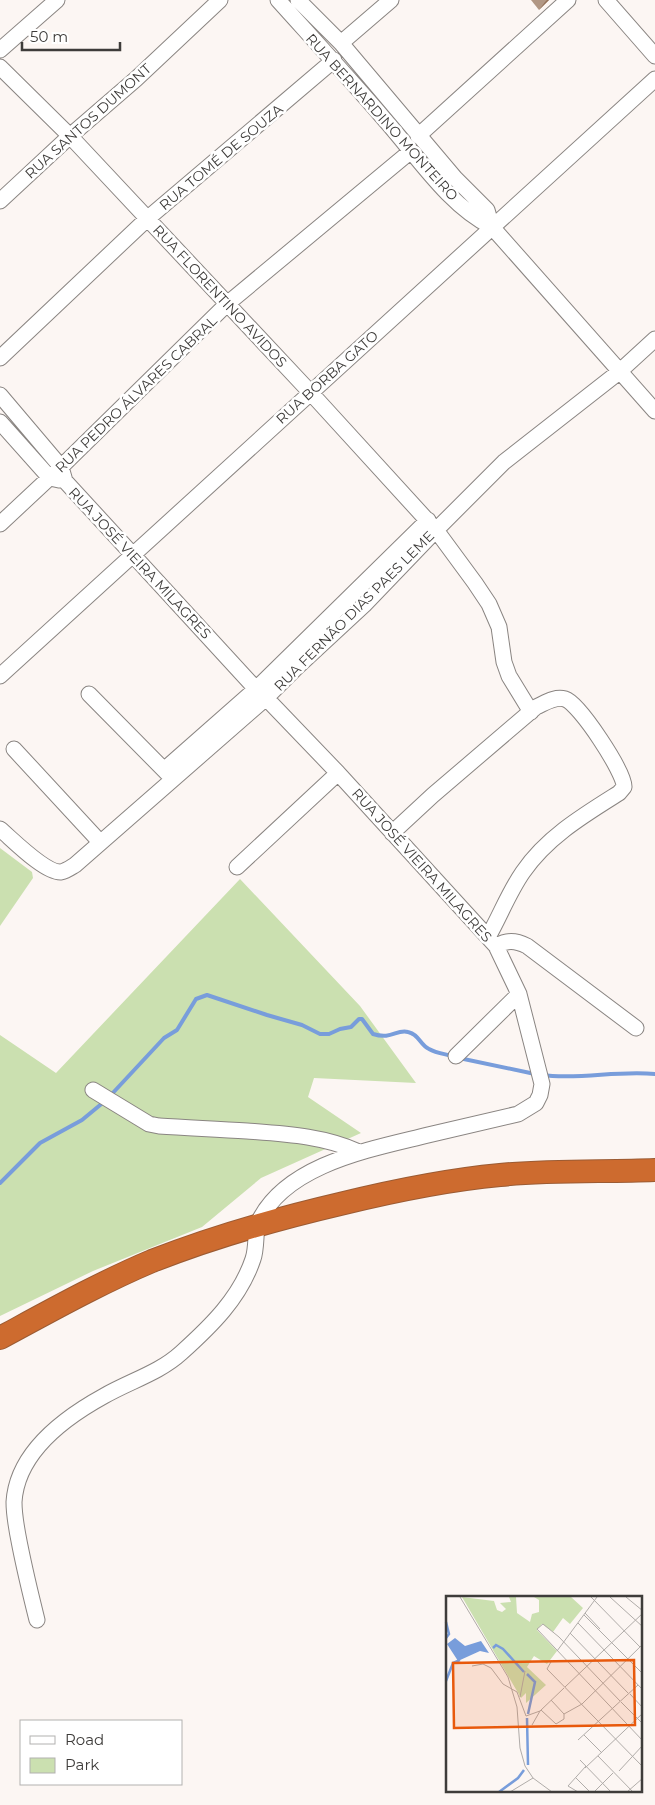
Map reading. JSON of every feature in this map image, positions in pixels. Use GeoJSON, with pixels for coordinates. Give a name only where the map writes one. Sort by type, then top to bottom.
{"type":"FeatureCollection","features":[{"type":"Feature","properties":{"kind":"highway"},"geometry":{"type":"LineString","coordinates":[[0,1338],[66,1302],[152,1262],[257,1225],[390,1192],[456,1180],[502,1175],[655,1170]]}},
{"type":"Feature","properties":{"kind":"street"},"geometry":{"type":"LineString","coordinates":[[0,50],[57,0]]}},
{"type":"Feature","properties":{"kind":"street","name":"RUA SANTOS DUMONT"},"geometry":{"type":"LineString","coordinates":[[0,201],[70,136],[136,80],[220,0]]}},
{"type":"Feature","properties":{"kind":"street","name":"RUA BERNARDINO MONTEIRO"},"geometry":{"type":"LineString","coordinates":[[278,0],[334,60],[444,190],[476,219],[492,227],[655,411]]}},
{"type":"Feature","properties":{"kind":"street","name":"RUA BERNARDINO MONTEIRO"},"geometry":{"type":"LineString","coordinates":[[298,0],[341,43],[418,136],[455,178],[487,210],[492,227]]}},
{"type":"Feature","properties":{"kind":"street"},"geometry":{"type":"LineString","coordinates":[[341,43],[391,0]]}},
{"type":"Feature","properties":{"kind":"street"},"geometry":{"type":"LineString","coordinates":[[418,136],[568,0]]}},
{"type":"Feature","properties":{"kind":"street"},"geometry":{"type":"LineString","coordinates":[[606,0],[655,56]]}},
{"type":"Feature","properties":{"kind":"street","name":"RUA TOMÉ DE SOUZA"},"geometry":{"type":"LineString","coordinates":[[0,358],[147,219],[334,60]]}},
{"type":"Feature","properties":{"kind":"street","name":"RUA FLORENTINO AVIDOS"},"geometry":{"type":"LineString","coordinates":[[0,67],[70,136],[432,525],[475,582],[489,604],[499,627],[504,662],[509,676],[531,712]]}},
{"type":"Feature","properties":{"kind":"street","name":"RUA BORBA GATO"},"geometry":{"type":"LineString","coordinates":[[0,676],[655,79]]}},
{"type":"Feature","properties":{"kind":"street","name":"RUA PEDRO ÁLVARES CABRAL"},"geometry":{"type":"LineString","coordinates":[[0,524],[59,475],[227,304],[412,150]]}},
{"type":"Feature","properties":{"kind":"street","name":"RUA FERNÃO DIAS PAES LEME"},"geometry":{"type":"LineString","coordinates":[[0,829],[46,868],[60,872],[75,865],[168,774],[261,694],[296,668],[364,605],[432,525],[504,462],[619,372],[655,338]]}},
{"type":"Feature","properties":{"kind":"street","name":"RUA JOSÉ VIEIRA MILAGRES"},"geometry":{"type":"LineString","coordinates":[[0,395],[59,475],[134,554],[261,694],[338,773],[492,942],[518,994],[542,1084],[540,1095],[536,1102],[518,1114],[360,1152],[325,1164],[300,1178],[282,1192],[257,1225]]}},
{"type":"Feature","properties":{"kind":"street"},"geometry":{"type":"LineString","coordinates":[[0,422],[59,475]]}},
{"type":"Feature","properties":{"kind":"street"},"geometry":{"type":"LineString","coordinates":[[89,694],[168,774]]}},
{"type":"Feature","properties":{"kind":"street"},"geometry":{"type":"LineString","coordinates":[[392,833],[531,712],[546,702],[559,698],[568,700],[575,705],[602,742],[625,785],[619,792],[574,822],[535,857],[522,873],[492,942],[518,942],[527,946],[636,1028]]}},
{"type":"Feature","properties":{"kind":"street"},"geometry":{"type":"LineString","coordinates":[[14,749],[100,842]]}},
{"type":"Feature","properties":{"kind":"street"},"geometry":{"type":"LineString","coordinates":[[237,867],[338,773]]}},
{"type":"Feature","properties":{"kind":"street"},"geometry":{"type":"LineString","coordinates":[[456,1056],[518,994]]}},
{"type":"Feature","properties":{"kind":"street"},"geometry":{"type":"LineString","coordinates":[[93,1090],[149,1124],[287,1134],[325,1140],[360,1152]]}},
{"type":"Feature","properties":{"kind":"street"},"geometry":{"type":"LineString","coordinates":[[36,1620],[15,1522],[16,1492],[22,1469],[53,1432],[82,1408],[110,1392],[161,1368],[180,1354],[221,1314],[236,1295],[246,1277],[256,1246],[257,1225]]}},
{"type":"Feature","properties":{"kind":"green space"},"geometry":{"type":"Polygon","coordinates":[[[0,848],[32,872],[33,878],[0,926],[0,848]]]}},
{"type":"Feature","properties":{"kind":"green space"},"geometry":{"type":"Polygon","coordinates":[[[240,879],[360,1006],[416,1083],[314,1078],[308,1097],[361,1133],[261,1178],[202,1227],[93,1271],[0,1316],[0,1035],[56,1073],[240,879]]]}},
{"type":"Feature","properties":{"kind":"waterway"},"geometry":{"type":"LineString","coordinates":[[110,1096],[164,1038],[177,1030],[196,999],[207,995],[302,1025],[320,1034],[329,1034],[351,1027],[359,1019],[362,1019],[373,1034],[385,1036],[404,1031],[412,1033],[429,1049],[452,1056]]}},
{"type":"Feature","properties":{"kind":"waterway"},"geometry":{"type":"LineString","coordinates":[[459,1058],[535,1074]]}},
{"type":"Feature","properties":{"kind":"waterway"},"geometry":{"type":"LineString","coordinates":[[542,1075],[655,1074]]}},
{"type":"Feature","properties":{"kind":"waterway"},"geometry":{"type":"LineString","coordinates":[[0,1183],[40,1143],[82,1120],[105,1101]]}}]}
